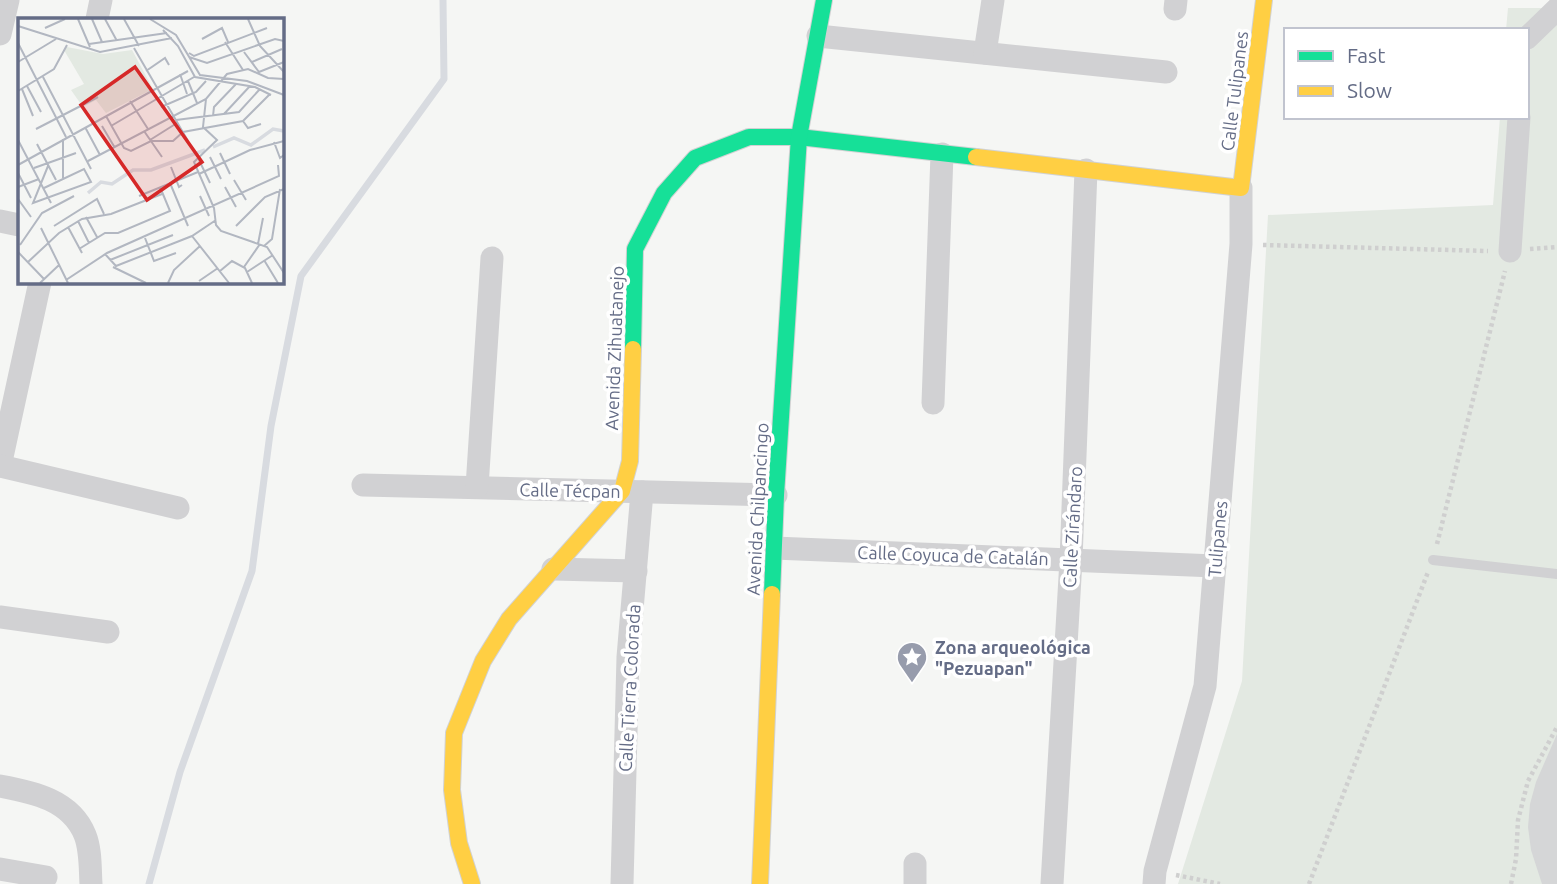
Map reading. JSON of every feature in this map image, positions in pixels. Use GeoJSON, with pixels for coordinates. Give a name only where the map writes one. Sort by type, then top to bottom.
{"type":"FeatureCollection","features":[{"type":"Feature","properties":{"kind":"street"},"geometry":{"type":"LineString","coordinates":[[0,34],[8,0]]}},
{"type":"Feature","properties":{"kind":"street"},"geometry":{"type":"LineString","coordinates":[[97,18],[101,0]]}},
{"type":"Feature","properties":{"kind":"street","name":"Avenida Chilpancingo"},"geometry":{"type":"LineString","coordinates":[[760,884],[776,495],[799,137],[824,0]]}},
{"type":"Feature","properties":{"kind":"street"},"geometry":{"type":"LineString","coordinates":[[985,53],[993,0]]}},
{"type":"Feature","properties":{"kind":"street","name":"Calle Tulipanes"},"geometry":{"type":"LineString","coordinates":[[1241,188],[1264,0]]}},
{"type":"Feature","properties":{"kind":"street"},"geometry":{"type":"LineString","coordinates":[[1529,36],[1557,10]]}},
{"type":"Feature","properties":{"kind":"street"},"geometry":{"type":"LineString","coordinates":[[818,36],[1166,72]]}},
{"type":"Feature","properties":{"kind":"street"},"geometry":{"type":"LineString","coordinates":[[1510,251],[1519,119]]}},
{"type":"Feature","properties":{"kind":"street","name":"Avenida Zihuatanejo"},"geometry":{"type":"LineString","coordinates":[[472,884],[459,843],[452,790],[454,733],[483,661],[509,619],[553,569],[632,491],[630,461],[635,249],[664,193],[695,158],[749,137],[799,137],[1241,188]]}},
{"type":"Feature","properties":{"kind":"street"},"geometry":{"type":"LineString","coordinates":[[933,402],[942,154]]}},
{"type":"Feature","properties":{"kind":"street","name":"Calle Zirándaro"},"geometry":{"type":"LineString","coordinates":[[1052,884],[1071,560],[1086,170]]}},
{"type":"Feature","properties":{"kind":"street","name":"Tulipanes"},"geometry":{"type":"LineString","coordinates":[[1155,877],[1205,686],[1241,244],[1241,188]]}},
{"type":"Feature","properties":{"kind":"street"},"geometry":{"type":"LineString","coordinates":[[0,221],[18,225]]}},
{"type":"Feature","properties":{"kind":"street"},"geometry":{"type":"LineString","coordinates":[[477,487],[492,258]]}},
{"type":"Feature","properties":{"kind":"street"},"geometry":{"type":"LineString","coordinates":[[39,284],[9,382],[0,466],[178,508]]}},
{"type":"Feature","properties":{"kind":"street","name":"Calle Técpan"},"geometry":{"type":"LineString","coordinates":[[363,485],[776,495]]}},
{"type":"Feature","properties":{"kind":"street","name":"Calle Tierra Colorada"},"geometry":{"type":"LineString","coordinates":[[622,884],[628,657],[636,571],[632,491]]}},
{"type":"Feature","properties":{"kind":"street","name":"Calle Coyuca de Catalán"},"geometry":{"type":"LineString","coordinates":[[774,548],[1215,566]]}},
{"type":"Feature","properties":{"kind":"street"},"geometry":{"type":"LineString","coordinates":[[553,569],[636,571]]}},
{"type":"Feature","properties":{"kind":"street"},"geometry":{"type":"LineString","coordinates":[[0,617],[107,632]]}},
{"type":"Feature","properties":{"kind":"street"},"geometry":{"type":"LineString","coordinates":[[0,786],[38,793],[57,803],[74,818],[86,836],[91,884]]}},
{"type":"Feature","properties":{"kind":"street"},"geometry":{"type":"LineString","coordinates":[[0,869],[46,877]]}},
{"type":"Feature","properties":{"kind":"lane"},"geometry":{"type":"LineString","coordinates":[[1433,560],[1557,574]]}},
{"type":"Feature","properties":{"kind":"path"},"geometry":{"type":"LineString","coordinates":[[1241,244],[1510,251]]}},
{"type":"Feature","properties":{"kind":"path"},"geometry":{"type":"LineString","coordinates":[[1511,884],[1517,859],[1518,820],[1528,780],[1557,727]]}},
{"type":"Feature","properties":{"kind":"path"},"geometry":{"type":"LineString","coordinates":[[1155,877],[1220,884]]}},
{"type":"Feature","properties":{"kind":"shaded area"},"geometry":{"type":"Polygon","coordinates":[[[1508,8],[1557,8],[1557,884],[1178,884],[1242,681],[1268,215],[1493,205],[1500,119],[1529,119],[1529,28],[1506,28],[1508,8]]]}},
{"type":"Feature","properties":{"kind":"building"},"geometry":{"type":"Polygon","coordinates":[[[1557,734],[1557,884],[1542,884],[1531,850],[1528,827],[1530,804],[1536,782],[1557,734]]]}},
{"type":"Feature","properties":{"kind":"waterway"},"geometry":{"type":"LineString","coordinates":[[149,884],[180,772],[252,571],[271,426],[301,276],[444,79],[443,0]]}},
{"type":"Feature","properties":{"kind":"traffic: fast"},"geometry":{"type":"LineString","coordinates":[[772,594],[799,137],[824,0]]}},
{"type":"Feature","properties":{"kind":"traffic: fast"},"geometry":{"type":"LineString","coordinates":[[633,349],[635,249],[664,193],[695,158],[749,137],[799,137],[976,157]]}},
{"type":"Feature","properties":{"kind":"traffic: slow"},"geometry":{"type":"LineString","coordinates":[[976,157],[1241,188],[1264,0]]}},
{"type":"Feature","properties":{"kind":"traffic: slow"},"geometry":{"type":"LineString","coordinates":[[472,884],[459,843],[452,790],[454,733],[483,661],[509,619],[622,491],[630,461],[633,349]]}},
{"type":"Feature","properties":{"kind":"traffic: slow"},"geometry":{"type":"LineString","coordinates":[[760,884],[772,594]]}},
{"type":"Feature","properties":{"kind":"place","name":"Zona arqueológica \"Pezuapan\""},"geometry":{"type":"Point","coordinates":[912,684]}}]}
